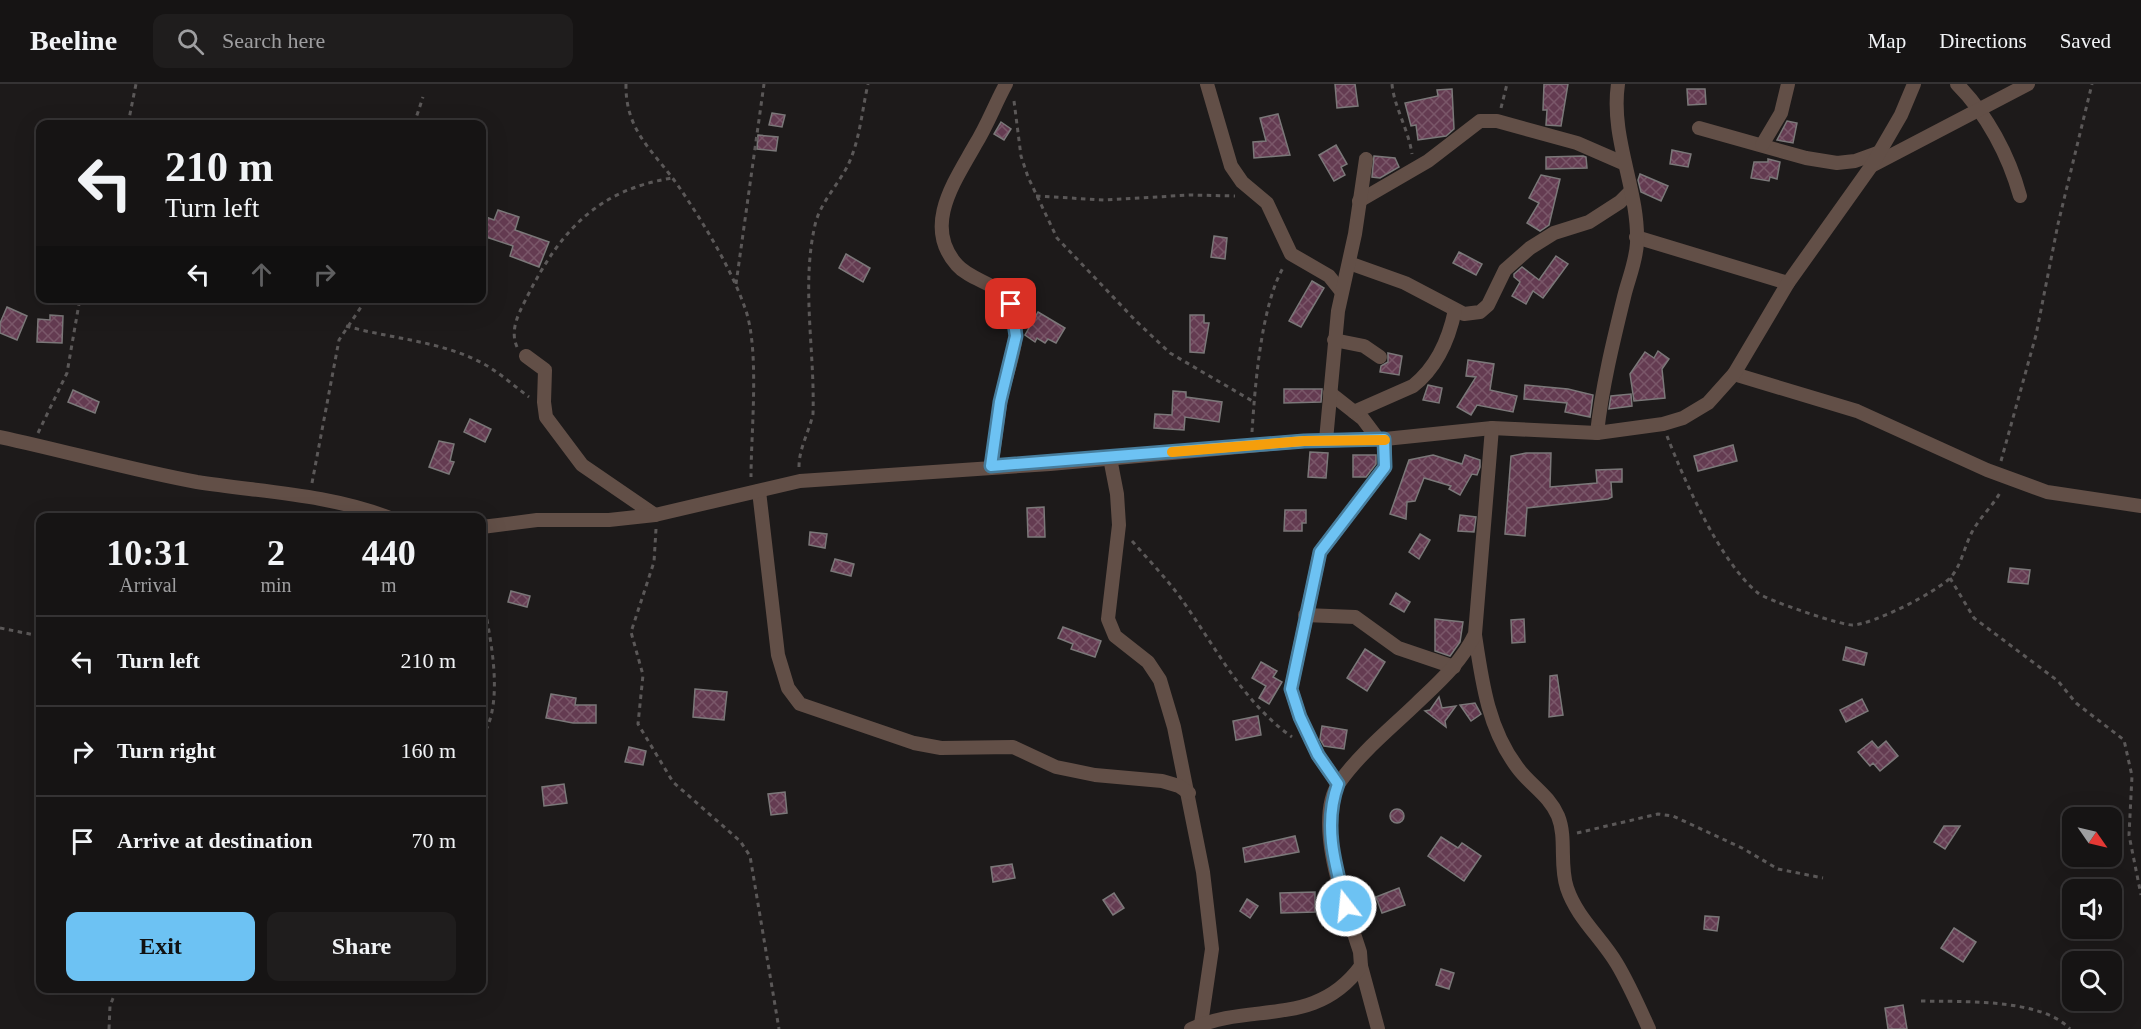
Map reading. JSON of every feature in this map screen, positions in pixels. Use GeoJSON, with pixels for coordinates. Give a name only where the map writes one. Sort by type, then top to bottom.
{"type":"FeatureCollection","features":[{"type":"Feature","properties":{"kind":"street"},"geometry":{"type":"LineString","coordinates":[[1207,84],[1232,166],[1242,182],[1262,197],[1291,254],[1329,276],[1341,291]]}},
{"type":"Feature","properties":{"kind":"street"},"geometry":{"type":"LineString","coordinates":[[1597,433],[1602,394],[1632,266],[1636,237],[1630,192],[1623,163],[1616,97],[1618,84]]}},
{"type":"Feature","properties":{"kind":"street"},"geometry":{"type":"LineString","coordinates":[[1762,145],[1781,113],[1788,84]]}},
{"type":"Feature","properties":{"kind":"street"},"geometry":{"type":"LineString","coordinates":[[1957,84],[1979,111],[1999,142],[2014,174],[2020,196]]}},
{"type":"Feature","properties":{"kind":"street"},"geometry":{"type":"LineString","coordinates":[[1872,165],[2028,84]]}},
{"type":"Feature","properties":{"kind":"street"},"geometry":{"type":"LineString","coordinates":[[486,526],[537,520],[609,520],[655,515],[800,481],[1251,445],[1381,439],[1492,428],[1597,433],[1663,424],[1683,418],[1708,403],[1734,374],[1788,283],[1880,152],[1910,86]]}},
{"type":"Feature","properties":{"kind":"street"},"geometry":{"type":"LineString","coordinates":[[991,466],[1000,402],[1016,336],[1015,319],[1011,304],[999,290],[960,268],[948,255],[943,237],[944,208],[948,192],[1010,88]]}},
{"type":"Feature","properties":{"kind":"street"},"geometry":{"type":"LineString","coordinates":[[1359,201],[1414,169],[1480,121],[1497,120],[1577,143],[1623,163]]}},
{"type":"Feature","properties":{"kind":"street"},"geometry":{"type":"LineString","coordinates":[[1699,128],[1837,163],[1855,161],[1880,152]]}},
{"type":"Feature","properties":{"kind":"street"},"geometry":{"type":"LineString","coordinates":[[1326,440],[1334,340],[1366,159]]}},
{"type":"Feature","properties":{"kind":"street"},"geometry":{"type":"LineString","coordinates":[[1348,263],[1405,283],[1464,314],[1480,312],[1488,305],[1505,270],[1530,248],[1554,233],[1589,222],[1620,202],[1630,192]]}},
{"type":"Feature","properties":{"kind":"street"},"geometry":{"type":"LineString","coordinates":[[1636,237],[1788,283]]}},
{"type":"Feature","properties":{"kind":"street"},"geometry":{"type":"LineString","coordinates":[[1354,412],[1413,386],[1422,379],[1446,344],[1455,310]]}},
{"type":"Feature","properties":{"kind":"street"},"geometry":{"type":"LineString","coordinates":[[1334,340],[1364,346],[1380,357]]}},
{"type":"Feature","properties":{"kind":"street"},"geometry":{"type":"LineString","coordinates":[[526,356],[545,370],[544,408],[546,417],[582,465],[655,515]]}},
{"type":"Feature","properties":{"kind":"street"},"geometry":{"type":"LineString","coordinates":[[1734,374],[1857,411],[2002,476],[2047,492],[2141,506]]}},
{"type":"Feature","properties":{"kind":"street"},"geometry":{"type":"LineString","coordinates":[[1330,393],[1368,424],[1381,439],[1385,467],[1320,552],[1291,689],[1292,699],[1318,755],[1338,784]]}},
{"type":"Feature","properties":{"kind":"street"},"geometry":{"type":"LineString","coordinates":[[1492,428],[1475,634],[1482,684],[1493,725],[1503,747],[1519,770],[1553,806],[1559,818],[1567,888],[1586,924],[1617,964],[1649,1029]]}},
{"type":"Feature","properties":{"kind":"street"},"geometry":{"type":"LineString","coordinates":[[0,438],[193,481],[367,508],[378,513]]}},
{"type":"Feature","properties":{"kind":"street"},"geometry":{"type":"LineString","coordinates":[[1110,458],[1117,494],[1119,525],[1108,619],[1115,636],[1148,662],[1160,680],[1174,727],[1189,793],[1203,872],[1212,949],[1196,1027],[1237,1019],[1280,1018],[1308,1012],[1331,999],[1345,987],[1361,966]]}},
{"type":"Feature","properties":{"kind":"street"},"geometry":{"type":"LineString","coordinates":[[754,493],[778,656],[788,688],[800,704],[914,743],[940,748],[1013,747],[1056,767],[1095,775],[1162,781],[1179,786],[1189,793]]}},
{"type":"Feature","properties":{"kind":"street"},"geometry":{"type":"LineString","coordinates":[[1305,615],[1355,617],[1398,648],[1454,667]]}},
{"type":"Feature","properties":{"kind":"street"},"geometry":{"type":"LineString","coordinates":[[1378,1029],[1361,966],[1360,952],[1334,864],[1330,834],[1330,805],[1338,784],[1360,758],[1454,667],[1475,634]]}},
{"type":"Feature","properties":{"kind":"path"},"geometry":{"type":"LineString","coordinates":[[129,120],[136,84]]}},
{"type":"Feature","properties":{"kind":"path"},"geometry":{"type":"LineString","coordinates":[[626,84],[630,111],[640,139],[679,186],[736,286],[746,310],[753,341],[754,493]]}},
{"type":"Feature","properties":{"kind":"path"},"geometry":{"type":"LineString","coordinates":[[736,286],[764,84]]}},
{"type":"Feature","properties":{"kind":"path"},"geometry":{"type":"LineString","coordinates":[[800,481],[801,450],[809,432],[813,414],[808,288],[811,246],[819,214],[849,163],[868,84]]}},
{"type":"Feature","properties":{"kind":"path"},"geometry":{"type":"LineString","coordinates":[[1392,84],[1397,105],[1407,127],[1414,169]]}},
{"type":"Feature","properties":{"kind":"path"},"geometry":{"type":"LineString","coordinates":[[1497,120],[1507,84]]}},
{"type":"Feature","properties":{"kind":"path"},"geometry":{"type":"LineString","coordinates":[[1663,424],[1682,472],[1714,535],[1742,576],[1759,594],[1852,625],[1866,622],[1928,595],[1950,578],[1973,529],[1991,508],[2002,476],[2036,335],[2058,224],[2092,84]]}},
{"type":"Feature","properties":{"kind":"path"},"geometry":{"type":"LineString","coordinates":[[1010,88],[1021,156],[1036,196],[1057,238],[1136,321],[1170,352],[1194,369],[1254,402]]}},
{"type":"Feature","properties":{"kind":"path"},"geometry":{"type":"LineString","coordinates":[[415,120],[423,97]]}},
{"type":"Feature","properties":{"kind":"path"},"geometry":{"type":"LineString","coordinates":[[526,356],[515,343],[513,333],[517,318],[537,276],[568,229],[596,206],[644,183],[672,178]]}},
{"type":"Feature","properties":{"kind":"path"},"geometry":{"type":"LineString","coordinates":[[1036,196],[1104,200],[1190,195],[1262,197]]}},
{"type":"Feature","properties":{"kind":"path"},"geometry":{"type":"LineString","coordinates":[[1251,445],[1256,376],[1275,281],[1291,254]]}},
{"type":"Feature","properties":{"kind":"path"},"geometry":{"type":"LineString","coordinates":[[31,444],[67,374],[79,303]]}},
{"type":"Feature","properties":{"kind":"path"},"geometry":{"type":"LineString","coordinates":[[309,498],[334,360],[346,326],[363,303]]}},
{"type":"Feature","properties":{"kind":"path"},"geometry":{"type":"LineString","coordinates":[[346,326],[376,335],[434,345],[477,361],[495,370],[544,408]]}},
{"type":"Feature","properties":{"kind":"path"},"geometry":{"type":"LineString","coordinates":[[655,515],[657,543],[654,562],[632,632],[643,675],[638,724],[674,782],[740,841],[750,856],[779,1029]]}},
{"type":"Feature","properties":{"kind":"path"},"geometry":{"type":"LineString","coordinates":[[1119,525],[1176,593],[1241,688],[1266,715],[1296,739]]}},
{"type":"Feature","properties":{"kind":"path"},"geometry":{"type":"LineString","coordinates":[[1950,578],[1974,618],[2058,681],[2076,703],[2115,730],[2124,740],[2132,776],[2129,835],[2141,895]]}},
{"type":"Feature","properties":{"kind":"path"},"geometry":{"type":"LineString","coordinates":[[486,625],[495,696],[486,731]]}},
{"type":"Feature","properties":{"kind":"path"},"geometry":{"type":"LineString","coordinates":[[0,628],[36,635]]}},
{"type":"Feature","properties":{"kind":"path"},"geometry":{"type":"LineString","coordinates":[[1561,838],[1658,814],[1672,816],[1742,848],[1778,869],[1823,878]]}},
{"type":"Feature","properties":{"kind":"path"},"geometry":{"type":"LineString","coordinates":[[109,1029],[110,1006],[115,993]]}},
{"type":"Feature","properties":{"kind":"path"},"geometry":{"type":"LineString","coordinates":[[1921,1001],[1973,1002],[2021,1007],[2050,1017],[2070,1029]]}},
{"type":"Feature","properties":{"kind":"building"},"geometry":{"type":"Polygon","coordinates":[[[1335,84],[1355,84],[1358,106],[1337,108],[1335,84]]]}},
{"type":"Feature","properties":{"kind":"building"},"geometry":{"type":"Polygon","coordinates":[[[1544,84],[1568,84],[1561,126],[1546,125],[1547,110],[1543,110],[1544,84]]]}},
{"type":"Feature","properties":{"kind":"building"},"geometry":{"type":"Polygon","coordinates":[[[1452,89],[1454,129],[1446,136],[1418,140],[1416,125],[1411,126],[1405,103],[1438,96],[1437,90],[1452,89]]]}},
{"type":"Feature","properties":{"kind":"building"},"geometry":{"type":"Polygon","coordinates":[[[1687,89],[1705,89],[1706,104],[1688,105],[1687,89]]]}},
{"type":"Feature","properties":{"kind":"building"},"geometry":{"type":"Polygon","coordinates":[[[772,113],[785,115],[782,127],[769,125],[772,113]]]}},
{"type":"Feature","properties":{"kind":"building"},"geometry":{"type":"Polygon","coordinates":[[[1278,114],[1290,155],[1254,158],[1253,142],[1266,141],[1260,118],[1278,114]]]}},
{"type":"Feature","properties":{"kind":"building"},"geometry":{"type":"Polygon","coordinates":[[[1787,121],[1797,123],[1793,143],[1777,140],[1787,121]]]}},
{"type":"Feature","properties":{"kind":"building"},"geometry":{"type":"Polygon","coordinates":[[[1001,122],[1011,129],[1004,140],[994,134],[1001,122]]]}},
{"type":"Feature","properties":{"kind":"building"},"geometry":{"type":"Polygon","coordinates":[[[758,135],[778,137],[776,151],[757,149],[758,135]]]}},
{"type":"Feature","properties":{"kind":"building"},"geometry":{"type":"Polygon","coordinates":[[[1336,145],[1347,164],[1341,167],[1345,175],[1334,181],[1319,155],[1336,145]]]}},
{"type":"Feature","properties":{"kind":"building"},"geometry":{"type":"Polygon","coordinates":[[[1672,150],[1691,154],[1688,167],[1670,164],[1672,150]]]}},
{"type":"Feature","properties":{"kind":"building"},"geometry":{"type":"Polygon","coordinates":[[[1374,156],[1395,158],[1399,167],[1380,178],[1372,177],[1374,156]]]}},
{"type":"Feature","properties":{"kind":"building"},"geometry":{"type":"Polygon","coordinates":[[[1546,157],[1586,157],[1587,168],[1546,169],[1546,157]]]}},
{"type":"Feature","properties":{"kind":"building"},"geometry":{"type":"Polygon","coordinates":[[[1768,159],[1780,162],[1777,179],[1770,177],[1769,181],[1751,178],[1754,162],[1768,162],[1768,159]]]}},
{"type":"Feature","properties":{"kind":"building"},"geometry":{"type":"Polygon","coordinates":[[[1640,174],[1668,186],[1661,201],[1641,192],[1638,180],[1640,174]]]}},
{"type":"Feature","properties":{"kind":"building"},"geometry":{"type":"Polygon","coordinates":[[[1541,175],[1560,179],[1549,225],[1540,231],[1527,223],[1539,203],[1529,198],[1541,175]]]}},
{"type":"Feature","properties":{"kind":"building"},"geometry":{"type":"Polygon","coordinates":[[[498,210],[519,217],[515,230],[549,242],[539,267],[510,256],[513,246],[486,237],[486,217],[494,220],[498,210]]]}},
{"type":"Feature","properties":{"kind":"building"},"geometry":{"type":"Polygon","coordinates":[[[1214,236],[1227,238],[1225,259],[1211,257],[1214,236]]]}},
{"type":"Feature","properties":{"kind":"building"},"geometry":{"type":"Polygon","coordinates":[[[1459,252],[1482,264],[1476,275],[1453,263],[1459,252]]]}},
{"type":"Feature","properties":{"kind":"building"},"geometry":{"type":"Polygon","coordinates":[[[846,254],[870,268],[863,282],[839,268],[846,254]]]}},
{"type":"Feature","properties":{"kind":"building"},"geometry":{"type":"Polygon","coordinates":[[[1556,256],[1568,264],[1543,298],[1533,291],[1526,304],[1512,296],[1520,282],[1514,274],[1522,267],[1539,280],[1556,256]]]}},
{"type":"Feature","properties":{"kind":"building"},"geometry":{"type":"Polygon","coordinates":[[[1312,281],[1324,288],[1301,327],[1289,321],[1312,281]]]}},
{"type":"Feature","properties":{"kind":"building"},"geometry":{"type":"Polygon","coordinates":[[[7,307],[27,316],[17,340],[0,333],[0,323],[7,307]]]}},
{"type":"Feature","properties":{"kind":"building"},"geometry":{"type":"Polygon","coordinates":[[[1038,312],[1065,328],[1056,343],[1048,339],[1045,343],[1037,338],[1035,342],[1025,335],[1038,312]]]}},
{"type":"Feature","properties":{"kind":"building"},"geometry":{"type":"Polygon","coordinates":[[[50,315],[63,316],[62,343],[37,342],[38,319],[50,320],[50,315]]]}},
{"type":"Feature","properties":{"kind":"building"},"geometry":{"type":"Polygon","coordinates":[[[1190,315],[1204,315],[1204,323],[1209,323],[1204,353],[1190,352],[1190,315]]]}},
{"type":"Feature","properties":{"kind":"building"},"geometry":{"type":"Polygon","coordinates":[[[1658,351],[1669,359],[1662,369],[1665,398],[1634,401],[1630,374],[1645,352],[1654,358],[1658,351]]]}},
{"type":"Feature","properties":{"kind":"building"},"geometry":{"type":"Polygon","coordinates":[[[1388,353],[1402,356],[1399,375],[1380,372],[1381,366],[1388,362],[1388,353]]]}},
{"type":"Feature","properties":{"kind":"building"},"geometry":{"type":"Polygon","coordinates":[[[1468,360],[1494,364],[1490,390],[1517,396],[1513,412],[1477,405],[1471,415],[1457,407],[1476,377],[1466,376],[1468,360]]]}},
{"type":"Feature","properties":{"kind":"building"},"geometry":{"type":"Polygon","coordinates":[[[1428,385],[1442,388],[1439,403],[1423,400],[1428,385]]]}},
{"type":"Feature","properties":{"kind":"building"},"geometry":{"type":"Polygon","coordinates":[[[1525,385],[1568,389],[1593,395],[1590,417],[1565,412],[1567,403],[1524,399],[1525,385]]]}},
{"type":"Feature","properties":{"kind":"building"},"geometry":{"type":"Polygon","coordinates":[[[1284,389],[1322,389],[1321,402],[1284,403],[1284,389]]]}},
{"type":"Feature","properties":{"kind":"building"},"geometry":{"type":"Polygon","coordinates":[[[73,390],[99,402],[95,413],[68,402],[73,390]]]}},
{"type":"Feature","properties":{"kind":"building"},"geometry":{"type":"Polygon","coordinates":[[[1173,391],[1186,392],[1186,397],[1222,402],[1219,422],[1185,417],[1184,430],[1154,428],[1155,414],[1172,415],[1173,391]]]}},
{"type":"Feature","properties":{"kind":"building"},"geometry":{"type":"Polygon","coordinates":[[[1631,394],[1632,406],[1609,409],[1611,396],[1631,394]]]}},
{"type":"Feature","properties":{"kind":"building"},"geometry":{"type":"Polygon","coordinates":[[[470,419],[491,429],[485,442],[464,432],[470,419]]]}},
{"type":"Feature","properties":{"kind":"building"},"geometry":{"type":"Polygon","coordinates":[[[439,441],[454,444],[450,461],[454,462],[449,474],[429,467],[439,441]]]}},
{"type":"Feature","properties":{"kind":"building"},"geometry":{"type":"Polygon","coordinates":[[[1733,445],[1737,461],[1698,471],[1694,456],[1733,445]]]}},
{"type":"Feature","properties":{"kind":"building"},"geometry":{"type":"Polygon","coordinates":[[[1310,452],[1328,453],[1326,478],[1308,477],[1310,452]]]}},
{"type":"Feature","properties":{"kind":"building"},"geometry":{"type":"Polygon","coordinates":[[[1526,453],[1551,453],[1550,487],[1597,483],[1596,470],[1622,469],[1622,482],[1611,482],[1612,497],[1608,499],[1527,508],[1525,536],[1505,534],[1511,456],[1526,453]]]}},
{"type":"Feature","properties":{"kind":"building"},"geometry":{"type":"Polygon","coordinates":[[[1353,455],[1376,455],[1376,464],[1366,477],[1353,477],[1353,455]]]}},
{"type":"Feature","properties":{"kind":"building"},"geometry":{"type":"Polygon","coordinates":[[[1433,455],[1462,464],[1465,455],[1480,460],[1480,467],[1477,475],[1472,474],[1460,495],[1449,489],[1451,486],[1424,478],[1415,501],[1407,502],[1406,519],[1390,514],[1409,460],[1433,455]]]}},
{"type":"Feature","properties":{"kind":"building"},"geometry":{"type":"Polygon","coordinates":[[[1044,507],[1045,537],[1028,537],[1027,508],[1044,507]]]}},
{"type":"Feature","properties":{"kind":"building"},"geometry":{"type":"Polygon","coordinates":[[[1285,510],[1306,510],[1306,523],[1302,523],[1302,531],[1284,531],[1285,510]]]}},
{"type":"Feature","properties":{"kind":"building"},"geometry":{"type":"Polygon","coordinates":[[[1460,515],[1476,517],[1474,532],[1458,531],[1460,515]]]}},
{"type":"Feature","properties":{"kind":"building"},"geometry":{"type":"Polygon","coordinates":[[[810,532],[827,534],[825,548],[809,545],[810,532]]]}},
{"type":"Feature","properties":{"kind":"building"},"geometry":{"type":"Polygon","coordinates":[[[1420,534],[1430,540],[1419,559],[1409,552],[1420,534]]]}},
{"type":"Feature","properties":{"kind":"building"},"geometry":{"type":"Polygon","coordinates":[[[835,559],[854,564],[851,576],[831,571],[835,559]]]}},
{"type":"Feature","properties":{"kind":"building"},"geometry":{"type":"Polygon","coordinates":[[[2010,568],[2030,570],[2028,584],[2008,582],[2010,568]]]}},
{"type":"Feature","properties":{"kind":"building"},"geometry":{"type":"Polygon","coordinates":[[[511,591],[530,596],[527,607],[508,602],[511,591]]]}},
{"type":"Feature","properties":{"kind":"building"},"geometry":{"type":"Polygon","coordinates":[[[1396,593],[1410,602],[1404,612],[1390,604],[1396,593]]]}},
{"type":"Feature","properties":{"kind":"building"},"geometry":{"type":"Polygon","coordinates":[[[1435,619],[1463,622],[1460,642],[1450,656],[1435,651],[1435,619]]]}},
{"type":"Feature","properties":{"kind":"building"},"geometry":{"type":"Polygon","coordinates":[[[1524,619],[1525,642],[1512,643],[1511,620],[1524,619]]]}},
{"type":"Feature","properties":{"kind":"building"},"geometry":{"type":"Polygon","coordinates":[[[1063,627],[1101,641],[1095,657],[1071,649],[1073,644],[1058,638],[1063,627]]]}},
{"type":"Feature","properties":{"kind":"building"},"geometry":{"type":"Polygon","coordinates":[[[1846,647],[1867,653],[1864,665],[1843,660],[1846,647]]]}},
{"type":"Feature","properties":{"kind":"building"},"geometry":{"type":"Polygon","coordinates":[[[1365,649],[1385,662],[1367,691],[1347,678],[1365,649]]]}},
{"type":"Feature","properties":{"kind":"building"},"geometry":{"type":"Polygon","coordinates":[[[1261,662],[1277,671],[1273,677],[1282,682],[1269,704],[1259,698],[1266,686],[1252,678],[1261,662]]]}},
{"type":"Feature","properties":{"kind":"building"},"geometry":{"type":"Polygon","coordinates":[[[1557,675],[1563,715],[1549,717],[1550,676],[1557,675]]]}},
{"type":"Feature","properties":{"kind":"building"},"geometry":{"type":"Polygon","coordinates":[[[695,689],[727,692],[724,720],[693,717],[695,689]]]}},
{"type":"Feature","properties":{"kind":"building"},"geometry":{"type":"Polygon","coordinates":[[[551,694],[576,698],[575,705],[596,705],[596,723],[573,723],[546,718],[551,694]]]}},
{"type":"Feature","properties":{"kind":"building"},"geometry":{"type":"Polygon","coordinates":[[[1439,697],[1442,708],[1456,706],[1445,721],[1446,727],[1425,711],[1430,710],[1439,697]]]}},
{"type":"Feature","properties":{"kind":"building"},"geometry":{"type":"Polygon","coordinates":[[[1862,699],[1868,711],[1846,722],[1840,710],[1862,699]]]}},
{"type":"Feature","properties":{"kind":"building"},"geometry":{"type":"Polygon","coordinates":[[[1475,703],[1481,714],[1471,721],[1460,705],[1475,703]]]}},
{"type":"Feature","properties":{"kind":"building"},"geometry":{"type":"Polygon","coordinates":[[[1258,716],[1261,735],[1236,740],[1233,721],[1258,716]]]}},
{"type":"Feature","properties":{"kind":"building"},"geometry":{"type":"Polygon","coordinates":[[[1322,726],[1347,730],[1344,749],[1324,746],[1320,739],[1322,726]]]}},
{"type":"Feature","properties":{"kind":"building"},"geometry":{"type":"Polygon","coordinates":[[[1872,741],[1878,748],[1886,741],[1898,756],[1880,771],[1873,763],[1870,766],[1858,752],[1872,741]]]}},
{"type":"Feature","properties":{"kind":"building"},"geometry":{"type":"Polygon","coordinates":[[[629,747],[646,751],[643,765],[625,762],[629,747]]]}},
{"type":"Feature","properties":{"kind":"building"},"geometry":{"type":"Polygon","coordinates":[[[564,784],[567,803],[544,806],[542,787],[564,784]]]}},
{"type":"Feature","properties":{"kind":"building"},"geometry":{"type":"Polygon","coordinates":[[[785,792],[787,813],[771,815],[768,794],[785,792]]]}},
{"type":"Feature","properties":{"kind":"building"},"geometry":{"type":"Polygon","coordinates":[[[1397,809],[1402,811],[1404,816],[1402,821],[1397,823],[1392,821],[1390,816],[1392,811],[1397,809]]]}},
{"type":"Feature","properties":{"kind":"building"},"geometry":{"type":"Polygon","coordinates":[[[1944,826],[1960,826],[1945,849],[1934,842],[1944,826]]]}},
{"type":"Feature","properties":{"kind":"building"},"geometry":{"type":"Polygon","coordinates":[[[1295,836],[1299,852],[1245,862],[1243,848],[1295,836]]]}},
{"type":"Feature","properties":{"kind":"building"},"geometry":{"type":"Polygon","coordinates":[[[1441,837],[1458,848],[1462,843],[1481,856],[1464,881],[1428,856],[1441,837]]]}},
{"type":"Feature","properties":{"kind":"building"},"geometry":{"type":"Polygon","coordinates":[[[1012,864],[1015,878],[993,882],[991,867],[1012,864]]]}},
{"type":"Feature","properties":{"kind":"building"},"geometry":{"type":"Polygon","coordinates":[[[1399,888],[1405,905],[1382,913],[1376,897],[1399,888]]]}},
{"type":"Feature","properties":{"kind":"building"},"geometry":{"type":"Polygon","coordinates":[[[1315,892],[1315,912],[1281,913],[1280,893],[1315,892]]]}},
{"type":"Feature","properties":{"kind":"building"},"geometry":{"type":"Polygon","coordinates":[[[1114,893],[1124,908],[1113,915],[1103,900],[1114,893]]]}},
{"type":"Feature","properties":{"kind":"building"},"geometry":{"type":"Polygon","coordinates":[[[1247,899],[1258,906],[1250,918],[1240,911],[1247,899]]]}},
{"type":"Feature","properties":{"kind":"building"},"geometry":{"type":"Polygon","coordinates":[[[1705,916],[1719,917],[1717,931],[1704,929],[1705,916]]]}},
{"type":"Feature","properties":{"kind":"building"},"geometry":{"type":"Polygon","coordinates":[[[1954,928],[1976,942],[1963,962],[1941,948],[1954,928]]]}},
{"type":"Feature","properties":{"kind":"building"},"geometry":{"type":"Polygon","coordinates":[[[1441,969],[1454,973],[1449,989],[1436,985],[1441,969]]]}},
{"type":"Feature","properties":{"kind":"building"},"geometry":{"type":"Polygon","coordinates":[[[1903,1005],[1907,1029],[1888,1029],[1885,1008],[1903,1005]]]}},
{"type":"Feature","properties":{"kind":"slow traffic"},"geometry":{"type":"LineString","coordinates":[[1172,452],[1304,441],[1385,440]]}},
{"type":"Feature","properties":{"kind":"route"},"geometry":{"type":"LineString","coordinates":[[1011,304],[1016,336],[1000,402],[991,466],[1050,464],[1304,441],[1384,439],[1385,467],[1343,524],[1326,541],[1320,552],[1291,689],[1292,699],[1318,755],[1338,784],[1330,805],[1330,834],[1334,864],[1346,906]]}}]}
